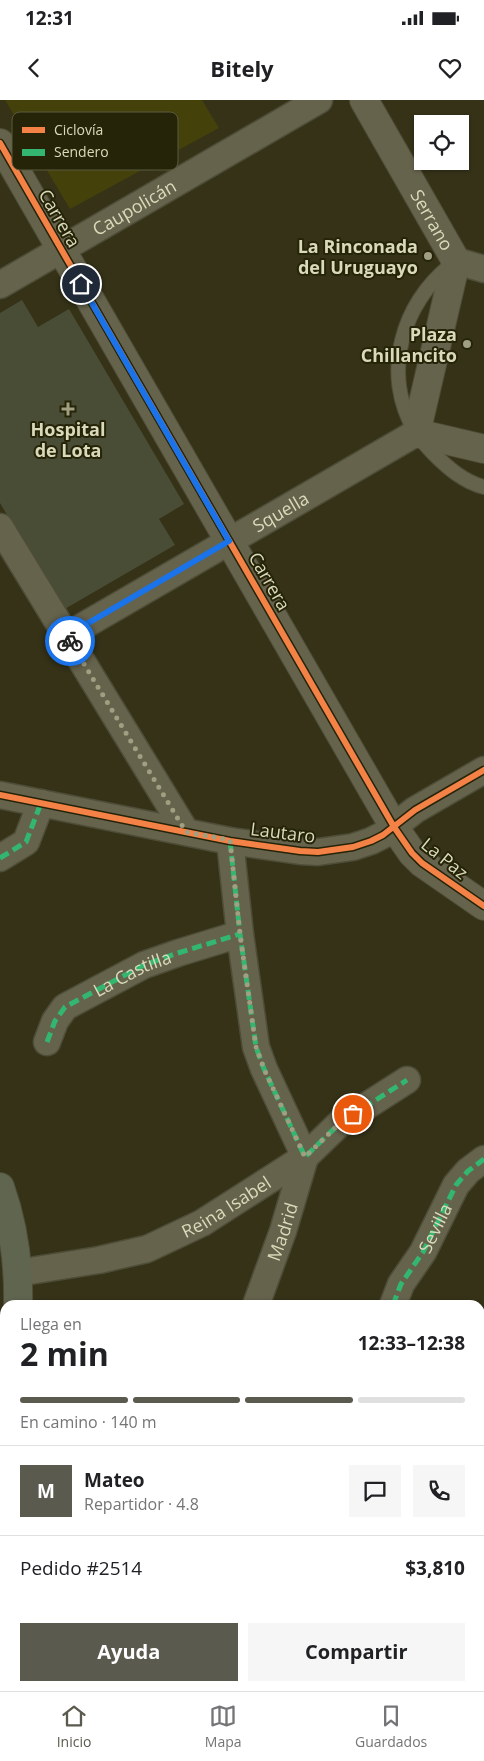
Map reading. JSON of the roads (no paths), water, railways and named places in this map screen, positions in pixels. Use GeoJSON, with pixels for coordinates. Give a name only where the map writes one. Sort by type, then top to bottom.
{"type":"FeatureCollection","features":[{"type":"Feature","properties":{"kind":"main road"},"geometry":{"type":"LineString","coordinates":[[0,1187],[12,1236],[17,1273],[18,1300]]}},
{"type":"Feature","properties":{"kind":"street","name":"Caupolicán"},"geometry":{"type":"LineString","coordinates":[[0,285],[319,100]]}},
{"type":"Feature","properties":{"kind":"street","name":"Serrano"},"geometry":{"type":"LineString","coordinates":[[364,100],[456,261]]}},
{"type":"Feature","properties":{"kind":"street","name":"Carrera"},"geometry":{"type":"LineString","coordinates":[[0,143],[12,164]]}},
{"type":"Feature","properties":{"kind":"street","name":"Carrera"},"geometry":{"type":"LineString","coordinates":[[15,170],[394,827]]}},
{"type":"Feature","properties":{"kind":"street"},"geometry":{"type":"LineString","coordinates":[[484,269],[456,261],[416,433],[484,449]]}},
{"type":"Feature","properties":{"kind":"street","name":"Squella"},"geometry":{"type":"LineString","coordinates":[[66,636],[416,433]]}},
{"type":"Feature","properties":{"kind":"street"},"geometry":{"type":"LineString","coordinates":[[0,527],[186,832]]}},
{"type":"Feature","properties":{"kind":"street","name":"Lautaro"},"geometry":{"type":"LineString","coordinates":[[0,795],[230,840],[300,851],[336,850],[370,841],[394,827],[415,810],[484,770]]}},
{"type":"Feature","properties":{"kind":"street"},"geometry":{"type":"LineString","coordinates":[[0,858],[26,842],[41,802]]}},
{"type":"Feature","properties":{"kind":"street","name":"La Paz"},"geometry":{"type":"LineString","coordinates":[[394,827],[412,853],[422,863],[484,906]]}},
{"type":"Feature","properties":{"kind":"street"},"geometry":{"type":"LineString","coordinates":[[230,840],[240,934],[256,1047],[264,1069],[305,1157]]}},
{"type":"Feature","properties":{"kind":"street","name":"La Castilla"},"geometry":{"type":"LineString","coordinates":[[47,1042],[54,1021],[65,1007],[144,965],[240,934]]}},
{"type":"Feature","properties":{"kind":"street","name":"Reina Isabel"},"geometry":{"type":"LineString","coordinates":[[17,1273],[99,1260],[147,1249],[202,1223],[305,1157],[340,1123],[407,1080]]}},
{"type":"Feature","properties":{"kind":"street","name":"Madrid"},"geometry":{"type":"LineString","coordinates":[[258,1300],[283,1231],[305,1157]]}},
{"type":"Feature","properties":{"kind":"street","name":"Sevilla"},"geometry":{"type":"LineString","coordinates":[[395,1300],[401,1284],[423,1252],[456,1185],[468,1171],[484,1159]]}},
{"type":"Feature","properties":{"kind":"lane"},"geometry":{"type":"LineString","coordinates":[[416,433],[453,472],[484,487]]}},
{"type":"Feature","properties":{"kind":"place","name":"La Rinconada del Uruguayo"},"geometry":{"type":"Point","coordinates":[428,256]}},
{"type":"Feature","properties":{"kind":"place","name":"Plaza Chillancito"},"geometry":{"type":"Point","coordinates":[467,344]}},
{"type":"Feature","properties":{"kind":"place","name":"Hospital de Lota"},"geometry":{"type":"Point","coordinates":[68,409]}}]}
